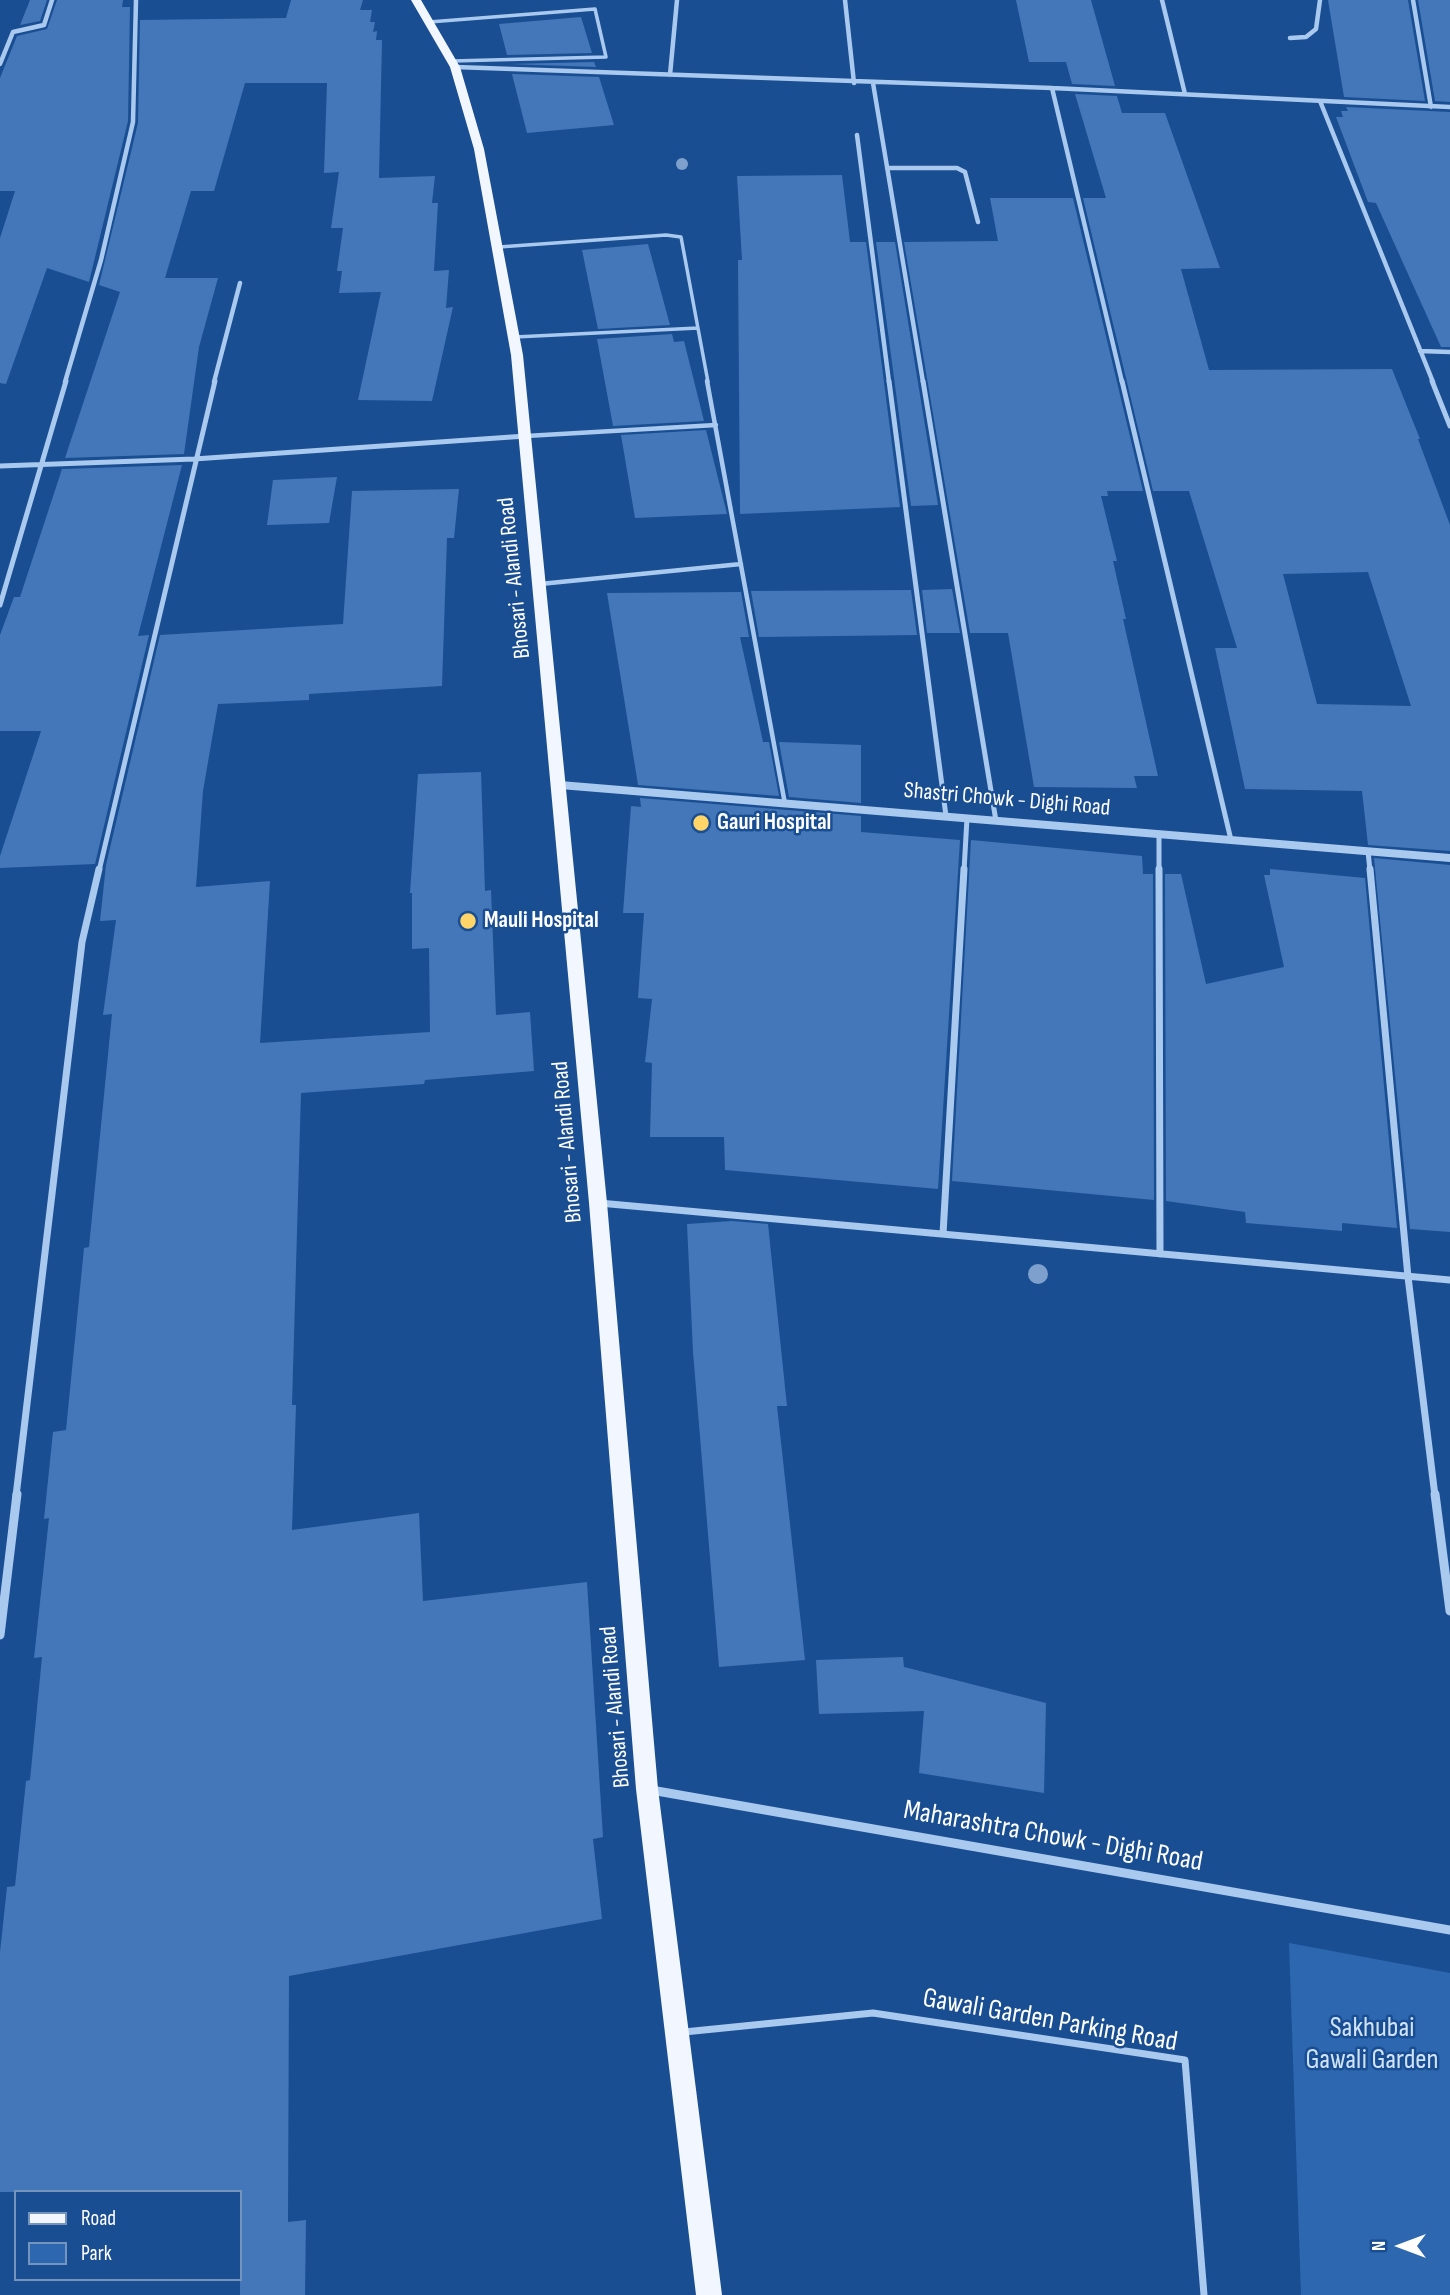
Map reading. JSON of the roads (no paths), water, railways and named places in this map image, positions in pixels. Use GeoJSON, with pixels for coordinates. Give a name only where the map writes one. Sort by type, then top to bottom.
{"type":"FeatureCollection","features":[{"type":"Feature","properties":{"kind":"main road","name":"Bhosari - Alandi Road"},"geometry":{"type":"LineString","coordinates":[[419,2],[453,64],[479,149],[514,337],[560,785],[647,1789],[709,2295]]}},
{"type":"Feature","properties":{"kind":"street"},"geometry":{"type":"LineString","coordinates":[[0,64],[13,32],[44,25],[52,0]]}},
{"type":"Feature","properties":{"kind":"street"},"geometry":{"type":"LineString","coordinates":[[0,605],[101,260],[134,122],[136,0]]}},
{"type":"Feature","properties":{"kind":"street"},"geometry":{"type":"LineString","coordinates":[[670,75],[677,0]]}},
{"type":"Feature","properties":{"kind":"street"},"geometry":{"type":"LineString","coordinates":[[845,0],[854,83]]}},
{"type":"Feature","properties":{"kind":"street"},"geometry":{"type":"LineString","coordinates":[[1162,0],[1185,94]]}},
{"type":"Feature","properties":{"kind":"street"},"geometry":{"type":"LineString","coordinates":[[1290,38],[1307,37],[1316,29],[1320,0]]}},
{"type":"Feature","properties":{"kind":"street"},"geometry":{"type":"LineString","coordinates":[[1413,0],[1431,107]]}},
{"type":"Feature","properties":{"kind":"street"},"geometry":{"type":"LineString","coordinates":[[453,64],[1450,107]]}},
{"type":"Feature","properties":{"kind":"street"},"geometry":{"type":"LineString","coordinates":[[873,83],[996,821]]}},
{"type":"Feature","properties":{"kind":"street"},"geometry":{"type":"LineString","coordinates":[[1052,88],[1231,839]]}},
{"type":"Feature","properties":{"kind":"street"},"geometry":{"type":"LineString","coordinates":[[1320,101],[1450,426]]}},
{"type":"Feature","properties":{"kind":"street"},"geometry":{"type":"LineString","coordinates":[[857,135],[946,816]]}},
{"type":"Feature","properties":{"kind":"street"},"geometry":{"type":"LineString","coordinates":[[887,168],[957,168],[965,172],[978,222]]}},
{"type":"Feature","properties":{"kind":"street"},"geometry":{"type":"LineString","coordinates":[[0,1635],[82,942],[194,459],[240,283]]}},
{"type":"Feature","properties":{"kind":"street"},"geometry":{"type":"LineString","coordinates":[[1420,351],[1450,352]]}},
{"type":"Feature","properties":{"kind":"street"},"geometry":{"type":"LineString","coordinates":[[0,466],[194,459],[526,436]]}},
{"type":"Feature","properties":{"kind":"street","name":"Shastri Chowk - Dighi Road"},"geometry":{"type":"LineString","coordinates":[[560,785],[1450,858]]}},
{"type":"Feature","properties":{"kind":"street"},"geometry":{"type":"LineString","coordinates":[[943,1234],[967,818]]}},
{"type":"Feature","properties":{"kind":"street"},"geometry":{"type":"LineString","coordinates":[[1159,834],[1160,1254]]}},
{"type":"Feature","properties":{"kind":"street"},"geometry":{"type":"LineString","coordinates":[[1368,851],[1408,1277],[1450,1611]]}},
{"type":"Feature","properties":{"kind":"street"},"geometry":{"type":"LineString","coordinates":[[598,1203],[1450,1280]]}},
{"type":"Feature","properties":{"kind":"street","name":"Maharashtra Chowk - Dighi Road"},"geometry":{"type":"LineString","coordinates":[[647,1789],[1450,1930]]}},
{"type":"Feature","properties":{"kind":"lane"},"geometry":{"type":"LineString","coordinates":[[429,22],[595,9],[606,57],[453,64]]}},
{"type":"Feature","properties":{"kind":"lane"},"geometry":{"type":"LineString","coordinates":[[499,247],[666,235],[681,237],[785,803]]}},
{"type":"Feature","properties":{"kind":"lane"},"geometry":{"type":"LineString","coordinates":[[514,337],[698,328]]}},
{"type":"Feature","properties":{"kind":"lane"},"geometry":{"type":"LineString","coordinates":[[526,436],[716,425]]}},
{"type":"Feature","properties":{"kind":"lane"},"geometry":{"type":"LineString","coordinates":[[540,584],[741,564]]}},
{"type":"Feature","properties":{"kind":"lane","name":"Gawali Garden Parking Road"},"geometry":{"type":"LineString","coordinates":[[677,2033],[873,2013],[1185,2060],[1204,2295]]}},
{"type":"Feature","properties":{"kind":"place","name":"Gauri Hospital"},"geometry":{"type":"Point","coordinates":[701,823]}},
{"type":"Feature","properties":{"kind":"place","name":"Mauli Hospital"},"geometry":{"type":"Point","coordinates":[468,921]}},
{"type":"Feature","properties":{"kind":"park label","name":"Sakhubai Gawali Garden"},"geometry":{"type":"Point","coordinates":[1372,2045]}}]}
